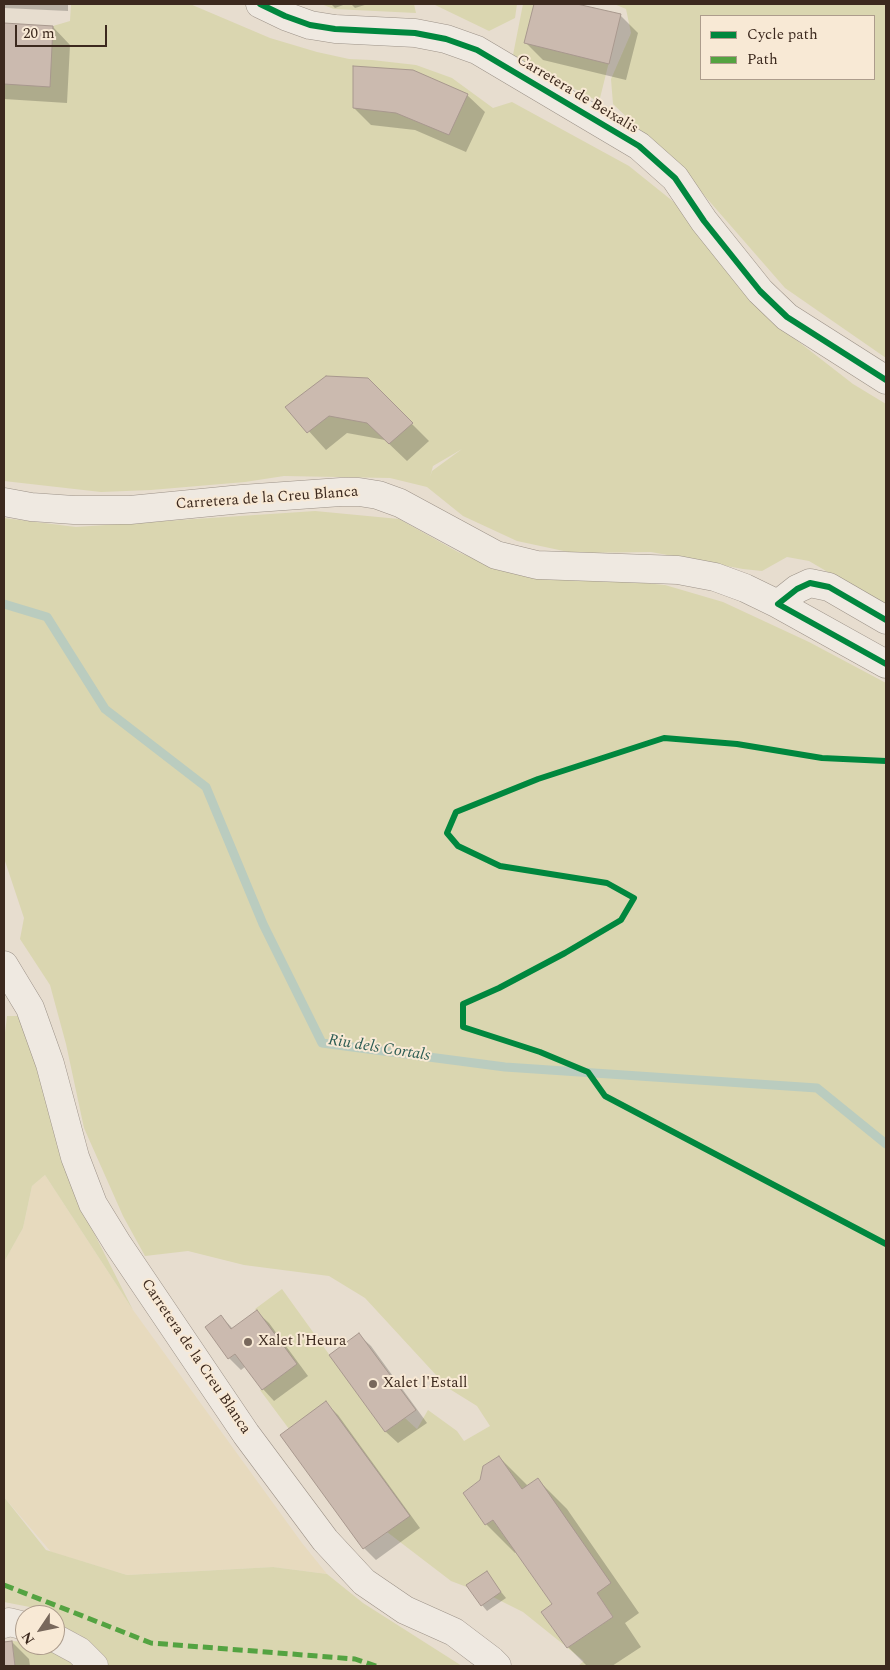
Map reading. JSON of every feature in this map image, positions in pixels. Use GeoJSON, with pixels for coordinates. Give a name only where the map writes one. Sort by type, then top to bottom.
{"type":"FeatureCollection","features":[{"type":"Feature","properties":{"kind":"main road","name":"Carretera de Beixalis"},"geometry":{"type":"LineString","coordinates":[[260,4],[310,25],[335,29],[415,33],[446,39],[477,50],[639,146],[675,178],[704,221],[760,292],[787,317],[886,380]]}},
{"type":"Feature","properties":{"kind":"main road","name":"Carretera de la Creu Blanca"},"geometry":{"type":"LineString","coordinates":[[4,502],[74,510],[130,510],[242,499],[359,492],[378,495],[400,503],[496,554],[537,564],[678,570],[715,576],[778,604],[886,664]]}},
{"type":"Feature","properties":{"kind":"main road"},"geometry":{"type":"LineString","coordinates":[[778,604],[797,589],[810,583],[829,587],[886,620]]}},
{"type":"Feature","properties":{"kind":"main road","name":"Carretera de la Creu Blanca"},"geometry":{"type":"LineString","coordinates":[[4,965],[30,1008],[50,1064],[75,1157],[93,1204],[117,1243],[246,1434],[325,1540],[364,1582],[405,1610],[454,1632],[497,1666]]}},
{"type":"Feature","properties":{"kind":"main road"},"geometry":{"type":"LineString","coordinates":[[65,1643],[79,1651],[94,1666]]}},
{"type":"Feature","properties":{"kind":"shaded area"},"geometry":{"type":"Polygon","coordinates":[[[71,4],[190,4],[270,38],[317,52],[349,59],[416,65],[452,78],[493,108],[512,102],[629,166],[685,211],[786,332],[853,384],[886,404],[886,604],[879,602],[809,561],[787,557],[762,571],[651,552],[573,553],[517,541],[463,516],[427,487],[390,478],[284,476],[245,482],[101,492],[4,481],[4,23],[53,26],[70,21],[71,4]],[[462,449],[433,466],[430,477],[432,471],[462,449]]]}},
{"type":"Feature","properties":{"kind":"shaded area"},"geometry":{"type":"Polygon","coordinates":[[[321,4],[414,4],[416,13],[334,9],[321,4]]]}},
{"type":"Feature","properties":{"kind":"shaded area"},"geometry":{"type":"Polygon","coordinates":[[[433,4],[517,4],[515,18],[489,31],[433,4]]]}},
{"type":"Feature","properties":{"kind":"shaded area"},"geometry":{"type":"Polygon","coordinates":[[[523,4],[577,4],[621,14],[599,102],[513,55],[523,4]]]}},
{"type":"Feature","properties":{"kind":"shaded area"},"geometry":{"type":"Polygon","coordinates":[[[614,4],[886,4],[886,358],[785,288],[683,171],[613,104],[611,79],[631,33],[626,9],[614,4]]]}},
{"type":"Feature","properties":{"kind":"shaded area"},"geometry":{"type":"Polygon","coordinates":[[[315,511],[399,519],[458,552],[499,569],[665,585],[723,602],[809,642],[886,683],[886,1666],[578,1666],[584,1661],[567,1648],[613,1617],[597,1593],[538,1478],[522,1489],[499,1456],[483,1466],[480,1480],[463,1493],[485,1525],[493,1520],[552,1604],[541,1612],[566,1646],[523,1612],[493,1597],[451,1581],[387,1532],[409,1515],[327,1402],[289,1429],[260,1390],[297,1364],[255,1309],[282,1289],[385,1432],[405,1418],[417,1429],[428,1410],[457,1431],[464,1441],[490,1426],[477,1406],[448,1388],[365,1298],[329,1276],[244,1265],[188,1251],[145,1256],[123,1216],[84,1128],[66,1044],[50,985],[20,939],[24,918],[4,858],[4,518],[76,527],[315,511]]]}},
{"type":"Feature","properties":{"kind":"shaded area"},"geometry":{"type":"Polygon","coordinates":[[[7,1016],[18,1016],[45,1082],[56,1140],[95,1235],[133,1310],[45,1175],[32,1186],[23,1228],[4,1262],[4,1041],[7,1016]]]}},
{"type":"Feature","properties":{"kind":"shaded area"},"geometry":{"type":"Polygon","coordinates":[[[45,1175],[133,1310],[302,1543],[327,1574],[273,1567],[127,1575],[51,1552],[4,1497],[4,1262],[23,1228],[32,1186],[45,1175]]]}},
{"type":"Feature","properties":{"kind":"shaded area"},"geometry":{"type":"Polygon","coordinates":[[[4,1497],[46,1550],[127,1575],[273,1567],[327,1574],[363,1603],[462,1666],[109,1666],[79,1634],[65,1630],[65,1605],[20,1605],[4,1602],[4,1497]]]}},
{"type":"Feature","properties":{"kind":"shaded area"},"geometry":{"type":"Polygon","coordinates":[[[12,1641],[15,1641],[15,1655],[60,1655],[77,1666],[15,1666],[12,1641]]]}},
{"type":"Feature","properties":{"kind":"building"},"geometry":{"type":"Polygon","coordinates":[[[534,4],[577,4],[621,14],[609,64],[524,43],[534,4]]]}},
{"type":"Feature","properties":{"kind":"building"},"geometry":{"type":"Polygon","coordinates":[[[4,23],[53,26],[50,87],[4,84],[4,23]]]}},
{"type":"Feature","properties":{"kind":"building"},"geometry":{"type":"Polygon","coordinates":[[[353,66],[413,70],[468,94],[449,135],[396,113],[353,108],[353,66]]]}},
{"type":"Feature","properties":{"kind":"building"},"geometry":{"type":"Polygon","coordinates":[[[326,376],[368,378],[413,423],[389,444],[367,423],[329,416],[307,433],[285,407],[326,376]]]}},
{"type":"Feature","properties":{"kind":"building","name":"Xalet l'Heura"},"geometry":{"type":"Polygon","coordinates":[[[257,1310],[297,1364],[262,1390],[235,1354],[228,1359],[205,1327],[221,1315],[231,1329],[257,1310]]]}},
{"type":"Feature","properties":{"kind":"building","name":"Xalet l'Estall"},"geometry":{"type":"Polygon","coordinates":[[[359,1333],[416,1410],[385,1432],[329,1355],[359,1333]]]}},
{"type":"Feature","properties":{"kind":"building"},"geometry":{"type":"Polygon","coordinates":[[[326,1401],[410,1516],[363,1549],[280,1435],[326,1401]]]}},
{"type":"Feature","properties":{"kind":"building"},"geometry":{"type":"Polygon","coordinates":[[[499,1456],[522,1489],[538,1478],[611,1583],[597,1593],[613,1617],[567,1648],[541,1612],[552,1604],[493,1520],[485,1525],[463,1493],[480,1480],[483,1466],[499,1456]]]}},
{"type":"Feature","properties":{"kind":"building"},"geometry":{"type":"Polygon","coordinates":[[[487,1571],[501,1592],[481,1606],[466,1585],[487,1571]]]}},
{"type":"Feature","properties":{"kind":"building"},"geometry":{"type":"Polygon","coordinates":[[[12,1641],[15,1666],[4,1666],[4,1642],[12,1641]]]}},
{"type":"Feature","properties":{"kind":"waterway","name":"Riu dels Cortals"},"geometry":{"type":"LineString","coordinates":[[4,604],[47,617],[105,709],[206,787],[263,924],[322,1043],[505,1067],[817,1088],[886,1144]]}},
{"type":"Feature","properties":{"kind":"marked path"},"geometry":{"type":"LineString","coordinates":[[4,1585],[151,1643],[355,1659],[376,1666]]}},
{"type":"Feature","properties":{"kind":"cycle path"},"geometry":{"type":"LineString","coordinates":[[260,4],[310,25],[335,29],[415,33],[446,39],[477,50],[639,146],[675,178],[704,221],[760,291],[787,317],[886,380]]}},
{"type":"Feature","properties":{"kind":"cycle path"},"geometry":{"type":"LineString","coordinates":[[886,620],[829,587],[810,583],[797,589],[778,604],[886,664]]}},
{"type":"Feature","properties":{"kind":"cycle path"},"geometry":{"type":"LineString","coordinates":[[886,761],[822,758],[737,744],[664,738],[538,779],[456,812],[447,833],[458,846],[500,866],[607,883],[634,898],[621,920],[565,953],[499,988],[463,1004],[463,1027],[540,1052],[588,1072],[605,1096],[886,1244]]}},
{"type":"Feature","properties":{"kind":"place","name":"Xalet l'Heura"},"geometry":{"type":"Point","coordinates":[248,1342]}},
{"type":"Feature","properties":{"kind":"place","name":"Xalet l'Estall"},"geometry":{"type":"Point","coordinates":[373,1384]}}]}
